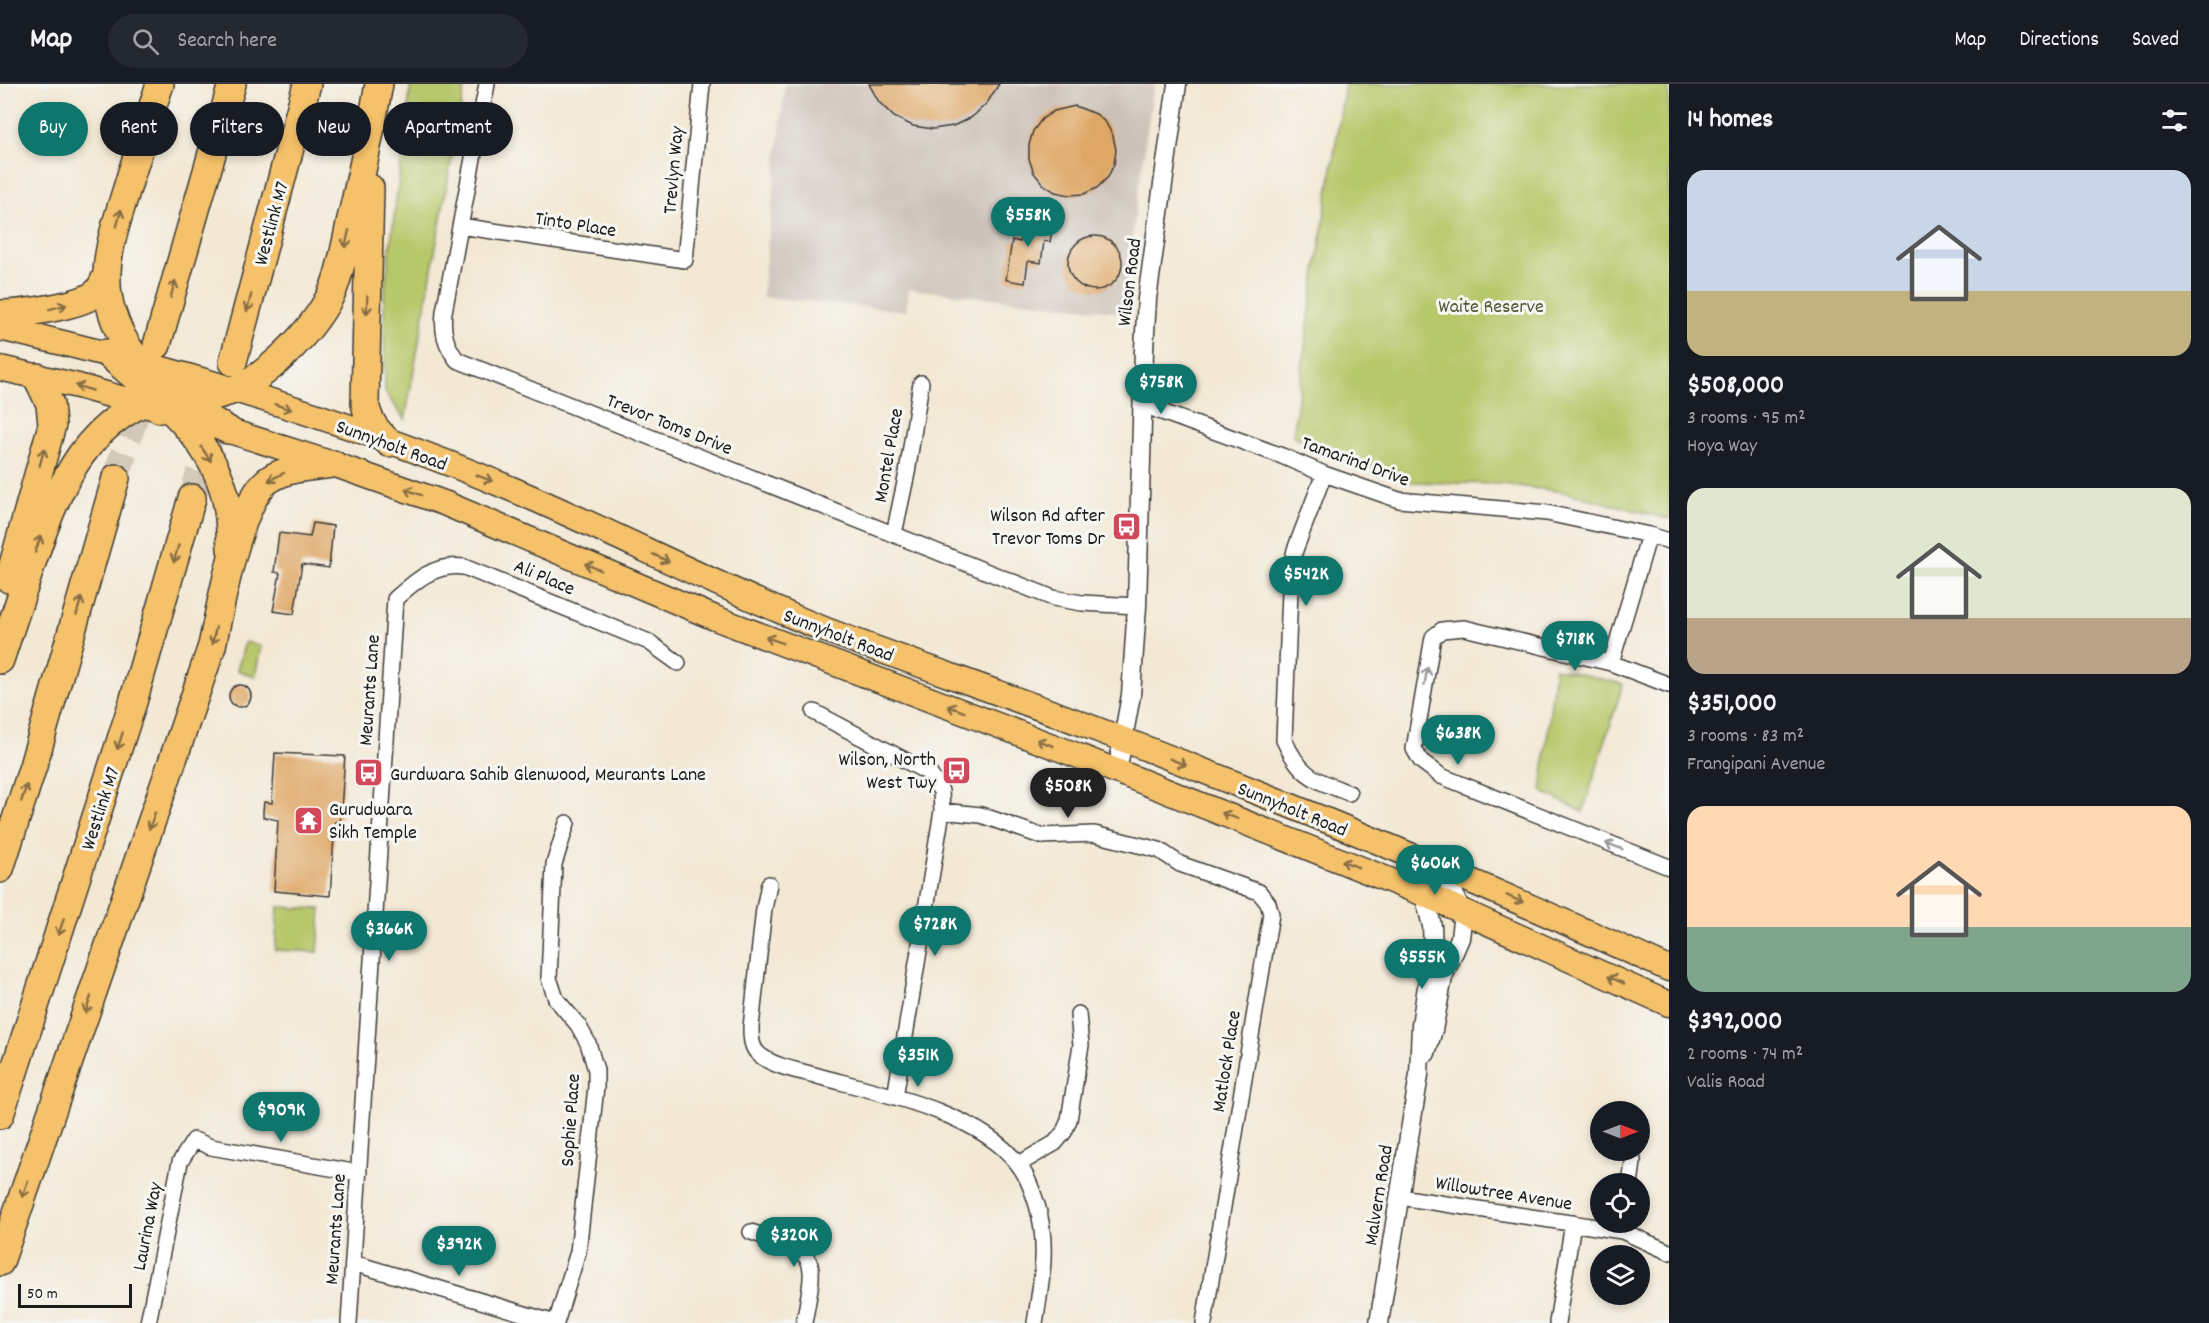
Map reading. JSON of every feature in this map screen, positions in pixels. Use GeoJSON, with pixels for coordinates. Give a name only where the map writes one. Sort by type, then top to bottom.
{"type":"FeatureCollection","features":[{"type":"Feature","properties":{"kind":"highway"},"geometry":{"type":"LineString","coordinates":[[228,430],[165,404],[148,354],[232,84]]}},
{"type":"Feature","properties":{"kind":"highway","name":"Westlink M7"},"geometry":{"type":"LineString","coordinates":[[233,362],[307,84]]}},
{"type":"Feature","properties":{"kind":"highway"},"geometry":{"type":"LineString","coordinates":[[371,130],[379,84]]}},
{"type":"Feature","properties":{"kind":"highway"},"geometry":{"type":"LineString","coordinates":[[148,354],[122,337],[108,295],[107,275],[120,212],[157,94]]}},
{"type":"Feature","properties":{"kind":"highway"},"geometry":{"type":"LineString","coordinates":[[0,660],[50,508],[66,477],[84,450],[120,416],[221,387],[266,371],[302,338],[321,312],[339,272],[366,156]]}},
{"type":"Feature","properties":{"kind":"highway"},"geometry":{"type":"LineString","coordinates":[[370,156],[371,201],[364,403],[374,429],[389,443]]}},
{"type":"Feature","properties":{"kind":"highway"},"geometry":{"type":"LineString","coordinates":[[0,314],[49,309],[81,301],[99,291],[107,275]]}},
{"type":"Feature","properties":{"kind":"highway"},"geometry":{"type":"LineString","coordinates":[[107,353],[165,404],[213,464],[221,484],[230,523],[231,556]]}},
{"type":"Feature","properties":{"kind":"highway"},"geometry":{"type":"LineString","coordinates":[[0,615],[52,425],[50,404],[37,377]]}},
{"type":"Feature","properties":{"kind":"highway"},"geometry":{"type":"LineString","coordinates":[[0,1262],[212,646],[231,556],[255,493],[269,479],[293,469],[333,464]]}},
{"type":"Feature","properties":{"kind":"highway"},"geometry":{"type":"LineString","coordinates":[[0,869],[33,766],[116,478]]}},
{"type":"Feature","properties":{"kind":"highway","name":"Westlink M7"},"geometry":{"type":"LineString","coordinates":[[0,1115],[133,702],[192,498]]}},
{"type":"Feature","properties":{"kind":"main road","name":"Sunnyholt Road"},"geometry":{"type":"LineString","coordinates":[[0,328],[107,353],[148,354],[221,387],[389,443],[511,489],[683,569],[806,621],[1123,740],[1442,868],[1669,969]]}},
{"type":"Feature","properties":{"kind":"main road"},"geometry":{"type":"LineString","coordinates":[[0,368],[165,404]]}},
{"type":"Feature","properties":{"kind":"main road","name":"Sunnyholt Road"},"geometry":{"type":"LineString","coordinates":[[228,430],[333,464],[507,528],[715,618],[1117,772],[1424,894],[1669,1004]]}},
{"type":"Feature","properties":{"kind":"street","name":"Trevor Toms Drive"},"geometry":{"type":"LineString","coordinates":[[487,84],[442,330],[448,347],[458,360],[1053,598],[1082,603],[1137,606]]}},
{"type":"Feature","properties":{"kind":"street","name":"Trevlyn Way"},"geometry":{"type":"LineString","coordinates":[[685,260],[702,84]]}},
{"type":"Feature","properties":{"kind":"street","name":"Wilson Road"},"geometry":{"type":"LineString","coordinates":[[1117,772],[1131,695],[1137,606],[1147,299],[1177,84]]}},
{"type":"Feature","properties":{"kind":"street","name":"Tinto Place"},"geometry":{"type":"LineString","coordinates":[[460,226],[685,260]]}},
{"type":"Feature","properties":{"kind":"street","name":"Montel Place"},"geometry":{"type":"LineString","coordinates":[[894,534],[907,473],[921,383]]}},
{"type":"Feature","properties":{"kind":"street","name":"Tamarind Drive"},"geometry":{"type":"LineString","coordinates":[[1143,405],[1282,456],[1324,474],[1400,500],[1547,513],[1649,535],[1669,542]]}},
{"type":"Feature","properties":{"kind":"street"},"geometry":{"type":"LineString","coordinates":[[1324,474],[1298,540],[1291,567],[1284,740],[1294,760],[1307,775],[1349,793]]}},
{"type":"Feature","properties":{"kind":"street"},"geometry":{"type":"LineString","coordinates":[[1611,663],[1649,535]]}},
{"type":"Feature","properties":{"kind":"street","name":"Ali Place"},"geometry":{"type":"LineString","coordinates":[[395,599],[416,581],[432,572],[449,566],[464,567],[650,642],[678,663]]}},
{"type":"Feature","properties":{"kind":"street","name":"Meurants Lane"},"geometry":{"type":"LineString","coordinates":[[349,1323],[395,599]]}},
{"type":"Feature","properties":{"kind":"street"},"geometry":{"type":"LineString","coordinates":[[1669,685],[1611,663],[1464,628],[1442,630],[1433,637],[1414,749],[1421,761],[1442,777],[1669,867]]}},
{"type":"Feature","properties":{"kind":"street"},"geometry":{"type":"LineString","coordinates":[[814,712],[929,773],[940,791],[942,811],[895,1097]]}},
{"type":"Feature","properties":{"kind":"street","name":"Matlock Place"},"geometry":{"type":"LineString","coordinates":[[942,811],[981,814],[1041,836],[1094,834],[1159,850],[1180,864],[1259,892],[1268,903],[1271,914],[1204,1323]]}},
{"type":"Feature","properties":{"kind":"street","name":"Sophie Place"},"geometry":{"type":"LineString","coordinates":[[556,1323],[578,1252],[596,1087],[596,1070],[588,1043],[578,1025],[556,999],[549,978],[554,864],[567,824]]}},
{"type":"Feature","properties":{"kind":"street","name":"Malvern Road"},"geometry":{"type":"LineString","coordinates":[[1419,1075],[1433,1030],[1443,977],[1460,938],[1462,921],[1460,910],[1442,868]]}},
{"type":"Feature","properties":{"kind":"street"},"geometry":{"type":"LineString","coordinates":[[769,884],[764,909],[751,1028],[752,1044],[759,1056],[780,1065],[895,1097],[961,1121],[985,1134],[1019,1164],[1038,1206],[1043,1234],[1043,1261],[1035,1323]]}},
{"type":"Feature","properties":{"kind":"street","name":"Malvern Road"},"geometry":{"type":"LineString","coordinates":[[1379,1323],[1419,1075],[1421,1025],[1433,948],[1431,918],[1424,894]]}},
{"type":"Feature","properties":{"kind":"street"},"geometry":{"type":"LineString","coordinates":[[1019,1164],[1055,1143],[1064,1132],[1069,1120],[1081,1045],[1078,1014]]}},
{"type":"Feature","properties":{"kind":"street","name":"Laurina Way"},"geometry":{"type":"LineString","coordinates":[[148,1323],[180,1162],[194,1140],[211,1147],[359,1173]]}},
{"type":"Feature","properties":{"kind":"street","name":"Willowtree Avenue"},"geometry":{"type":"LineString","coordinates":[[1400,1197],[1590,1224]]}},
{"type":"Feature","properties":{"kind":"street"},"geometry":{"type":"LineString","coordinates":[[1557,1323],[1573,1223]]}},
{"type":"Feature","properties":{"kind":"street"},"geometry":{"type":"LineString","coordinates":[[751,1232],[790,1245],[802,1252],[810,1261],[812,1273],[804,1323]]}},
{"type":"Feature","properties":{"kind":"street","name":"Willowtree Avenue"},"geometry":{"type":"LineString","coordinates":[[1633,1233],[1669,1252]]}},
{"type":"Feature","properties":{"kind":"street"},"geometry":{"type":"LineString","coordinates":[[353,1263],[556,1323]]}},
{"type":"Feature","properties":{"kind":"shaded area"},"geometry":{"type":"Polygon","coordinates":[[[785,84],[1154,84],[1121,312],[909,289],[906,311],[762,297],[785,84]]]}},
{"type":"Feature","properties":{"kind":"green space"},"geometry":{"type":"Polygon","coordinates":[[[411,84],[465,84],[462,102],[409,102],[411,84]]]}},
{"type":"Feature","properties":{"kind":"green space","name":"Waite Reserve"},"geometry":{"type":"Polygon","coordinates":[[[1345,84],[1669,84],[1669,519],[1564,492],[1502,484],[1410,482],[1293,436],[1345,84]]]}},
{"type":"Feature","properties":{"kind":"green space"},"geometry":{"type":"Polygon","coordinates":[[[402,156],[452,156],[405,420],[385,392],[384,296],[402,156]]]}},
{"type":"Feature","properties":{"kind":"green space"},"geometry":{"type":"Polygon","coordinates":[[[245,642],[261,646],[255,677],[237,670],[245,642]]]}},
{"type":"Feature","properties":{"kind":"green space"},"geometry":{"type":"Polygon","coordinates":[[[1555,668],[1623,684],[1583,812],[1541,791],[1555,668]]]}},
{"type":"Feature","properties":{"kind":"green space"},"geometry":{"type":"Polygon","coordinates":[[[278,907],[321,909],[318,952],[275,950],[278,907]]]}},
{"type":"Feature","properties":{"kind":"building"},"geometry":{"type":"Polygon","coordinates":[[[869,84],[999,84],[987,103],[972,117],[953,126],[933,129],[913,126],[894,117],[879,102],[869,84]]]}},
{"type":"Feature","properties":{"kind":"building"},"geometry":{"type":"Polygon","coordinates":[[[1075,106],[1096,114],[1106,123],[1113,136],[1116,150],[1114,164],[1108,177],[1097,188],[1084,194],[1070,195],[1055,192],[1043,184],[1034,173],[1029,159],[1029,145],[1033,131],[1042,119],[1054,111],[1075,106]]]}},
{"type":"Feature","properties":{"kind":"building"},"geometry":{"type":"Polygon","coordinates":[[[1023,217],[1053,221],[1050,242],[1044,241],[1041,263],[1028,261],[1025,283],[1006,280],[1012,240],[1020,242],[1023,217]]]}},
{"type":"Feature","properties":{"kind":"building"},"geometry":{"type":"Polygon","coordinates":[[[1090,236],[1100,236],[1110,240],[1118,248],[1122,263],[1118,278],[1110,286],[1100,290],[1090,290],[1080,286],[1072,278],[1068,268],[1068,258],[1072,248],[1080,240],[1090,236]]]}},
{"type":"Feature","properties":{"kind":"building"},"geometry":{"type":"Polygon","coordinates":[[[313,523],[333,526],[329,568],[302,564],[294,614],[273,611],[280,573],[274,572],[279,533],[310,537],[313,523]]]}},
{"type":"Feature","properties":{"kind":"building"},"geometry":{"type":"Polygon","coordinates":[[[240,685],[250,692],[251,696],[244,706],[240,707],[230,700],[229,696],[236,686],[240,685]]]}},
{"type":"Feature","properties":{"kind":"building","name":"Gurudwara Sikh Temple"},"geometry":{"type":"Polygon","coordinates":[[[275,753],[345,756],[340,822],[335,822],[330,896],[274,891],[278,820],[263,817],[263,811],[264,802],[272,803],[275,753]]]}},
{"type":"Feature","properties":{"kind":"tunnel"},"geometry":{"type":"LineString","coordinates":[[116,478],[143,390]]}},
{"type":"Feature","properties":{"kind":"tunnel"},"geometry":{"type":"LineString","coordinates":[[192,498],[211,435]]}},
{"type":"Feature","properties":{"kind":"place","name":"Wilson Rd after Trevor Toms Dr"},"geometry":{"type":"Point","coordinates":[1126,526]}},
{"type":"Feature","properties":{"kind":"place","name":"Wilson, North West Twy"},"geometry":{"type":"Point","coordinates":[957,770]}},
{"type":"Feature","properties":{"kind":"place","name":"Gurdwara Sahib Glenwood, Meurants Lane"},"geometry":{"type":"Point","coordinates":[369,773]}},
{"type":"Feature","properties":{"kind":"place","name":"Gurudwara Sikh Temple"},"geometry":{"type":"Point","coordinates":[308,820]}}]}
